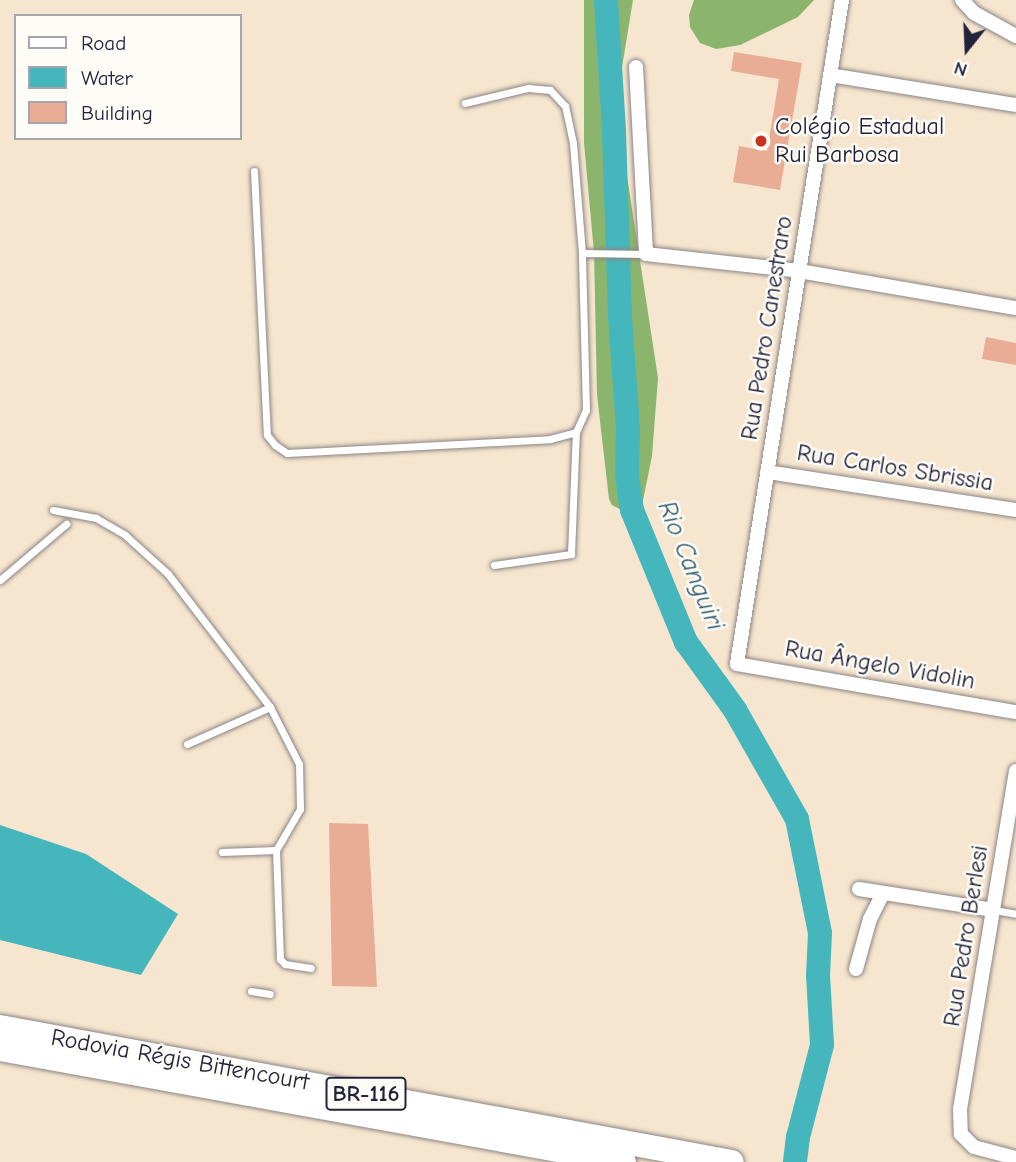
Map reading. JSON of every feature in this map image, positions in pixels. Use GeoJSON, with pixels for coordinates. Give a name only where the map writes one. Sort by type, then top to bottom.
{"type":"FeatureCollection","features":[{"type":"Feature","properties":{"kind":"highway","name":"Rodovia Régis Bittencourt"},"geometry":{"type":"LineString","coordinates":[[0,1027],[732,1162]]}},
{"type":"Feature","properties":{"kind":"highway","name":"Rodovia Régis Bittencourt"},"geometry":{"type":"LineString","coordinates":[[0,1049],[624,1162]]}},
{"type":"Feature","properties":{"kind":"street","name":"Rua Pedro Canestraro"},"geometry":{"type":"LineString","coordinates":[[737,664],[842,0]]}},
{"type":"Feature","properties":{"kind":"street"},"geometry":{"type":"LineString","coordinates":[[962,0],[974,13],[1016,36]]}},
{"type":"Feature","properties":{"kind":"street"},"geometry":{"type":"LineString","coordinates":[[636,68],[642,254],[799,271],[1016,308]]}},
{"type":"Feature","properties":{"kind":"street"},"geometry":{"type":"LineString","coordinates":[[830,75],[1016,105]]}},
{"type":"Feature","properties":{"kind":"street","name":"Rua Carlos Sbrissia"},"geometry":{"type":"LineString","coordinates":[[767,472],[1016,510]]}},
{"type":"Feature","properties":{"kind":"street","name":"Rua Ângelo Vidolin"},"geometry":{"type":"LineString","coordinates":[[737,664],[1016,712]]}},
{"type":"Feature","properties":{"kind":"street","name":"Rua Pedro Berlesi"},"geometry":{"type":"LineString","coordinates":[[1016,771],[960,1109],[961,1134],[974,1147],[1016,1158]]}},
{"type":"Feature","properties":{"kind":"street"},"geometry":{"type":"LineString","coordinates":[[859,888],[993,910]]}},
{"type":"Feature","properties":{"kind":"street"},"geometry":{"type":"LineString","coordinates":[[856,969],[870,919],[883,893]]}},
{"type":"Feature","properties":{"kind":"lane"},"geometry":{"type":"LineString","coordinates":[[465,103],[528,88],[550,90],[565,106],[573,143],[582,254],[586,410],[576,432],[571,554],[494,565]]}},
{"type":"Feature","properties":{"kind":"lane"},"geometry":{"type":"LineString","coordinates":[[254,171],[267,435],[275,445],[287,453],[550,439],[576,432]]}},
{"type":"Feature","properties":{"kind":"lane"},"geometry":{"type":"LineString","coordinates":[[582,254],[642,254]]}},
{"type":"Feature","properties":{"kind":"lane"},"geometry":{"type":"LineString","coordinates":[[53,510],[96,518],[134,542],[168,574],[270,707],[299,764],[300,808],[276,849],[279,959],[285,964],[311,968]]}},
{"type":"Feature","properties":{"kind":"lane"},"geometry":{"type":"LineString","coordinates":[[0,580],[66,524]]}},
{"type":"Feature","properties":{"kind":"lane"},"geometry":{"type":"LineString","coordinates":[[187,744],[270,707]]}},
{"type":"Feature","properties":{"kind":"lane"},"geometry":{"type":"LineString","coordinates":[[222,852],[276,849]]}},
{"type":"Feature","properties":{"kind":"lane"},"geometry":{"type":"LineString","coordinates":[[993,910],[1016,914]]}},
{"type":"Feature","properties":{"kind":"lane"},"geometry":{"type":"LineString","coordinates":[[251,991],[270,994]]}},
{"type":"Feature","properties":{"kind":"green space"},"geometry":{"type":"Polygon","coordinates":[[[584,0],[633,0],[620,80],[620,130],[658,378],[652,456],[640,515],[631,515],[612,505],[609,499],[597,395],[594,253],[584,143],[584,0]]]}},
{"type":"Feature","properties":{"kind":"green space"},"geometry":{"type":"Polygon","coordinates":[[[694,0],[814,0],[798,17],[740,45],[716,49],[700,43],[690,27],[689,15],[694,0]]]}},
{"type":"Feature","properties":{"kind":"water"},"geometry":{"type":"Polygon","coordinates":[[[0,825],[86,854],[178,914],[141,975],[0,940],[0,825]]]}},
{"type":"Feature","properties":{"kind":"building"},"geometry":{"type":"Polygon","coordinates":[[[734,52],[802,63],[780,190],[733,182],[739,146],[767,151],[779,79],[731,71],[734,52]]]}},
{"type":"Feature","properties":{"kind":"building"},"geometry":{"type":"Polygon","coordinates":[[[986,337],[1016,343],[1016,365],[982,359],[986,337]]]}},
{"type":"Feature","properties":{"kind":"building"},"geometry":{"type":"Polygon","coordinates":[[[329,823],[368,824],[377,987],[332,986],[329,823]]]}},
{"type":"Feature","properties":{"kind":"waterway","name":"Rio Canguiri"},"geometry":{"type":"LineString","coordinates":[[606,0],[614,132],[620,317],[628,429],[627,475],[632,510],[686,642],[735,710],[797,819],[820,933],[818,975],[822,1045],[798,1137],[795,1162]]}},
{"type":"Feature","properties":{"kind":"place","name":"Colégio Estadual Rui Barbosa"},"geometry":{"type":"Point","coordinates":[761,141]}}]}
